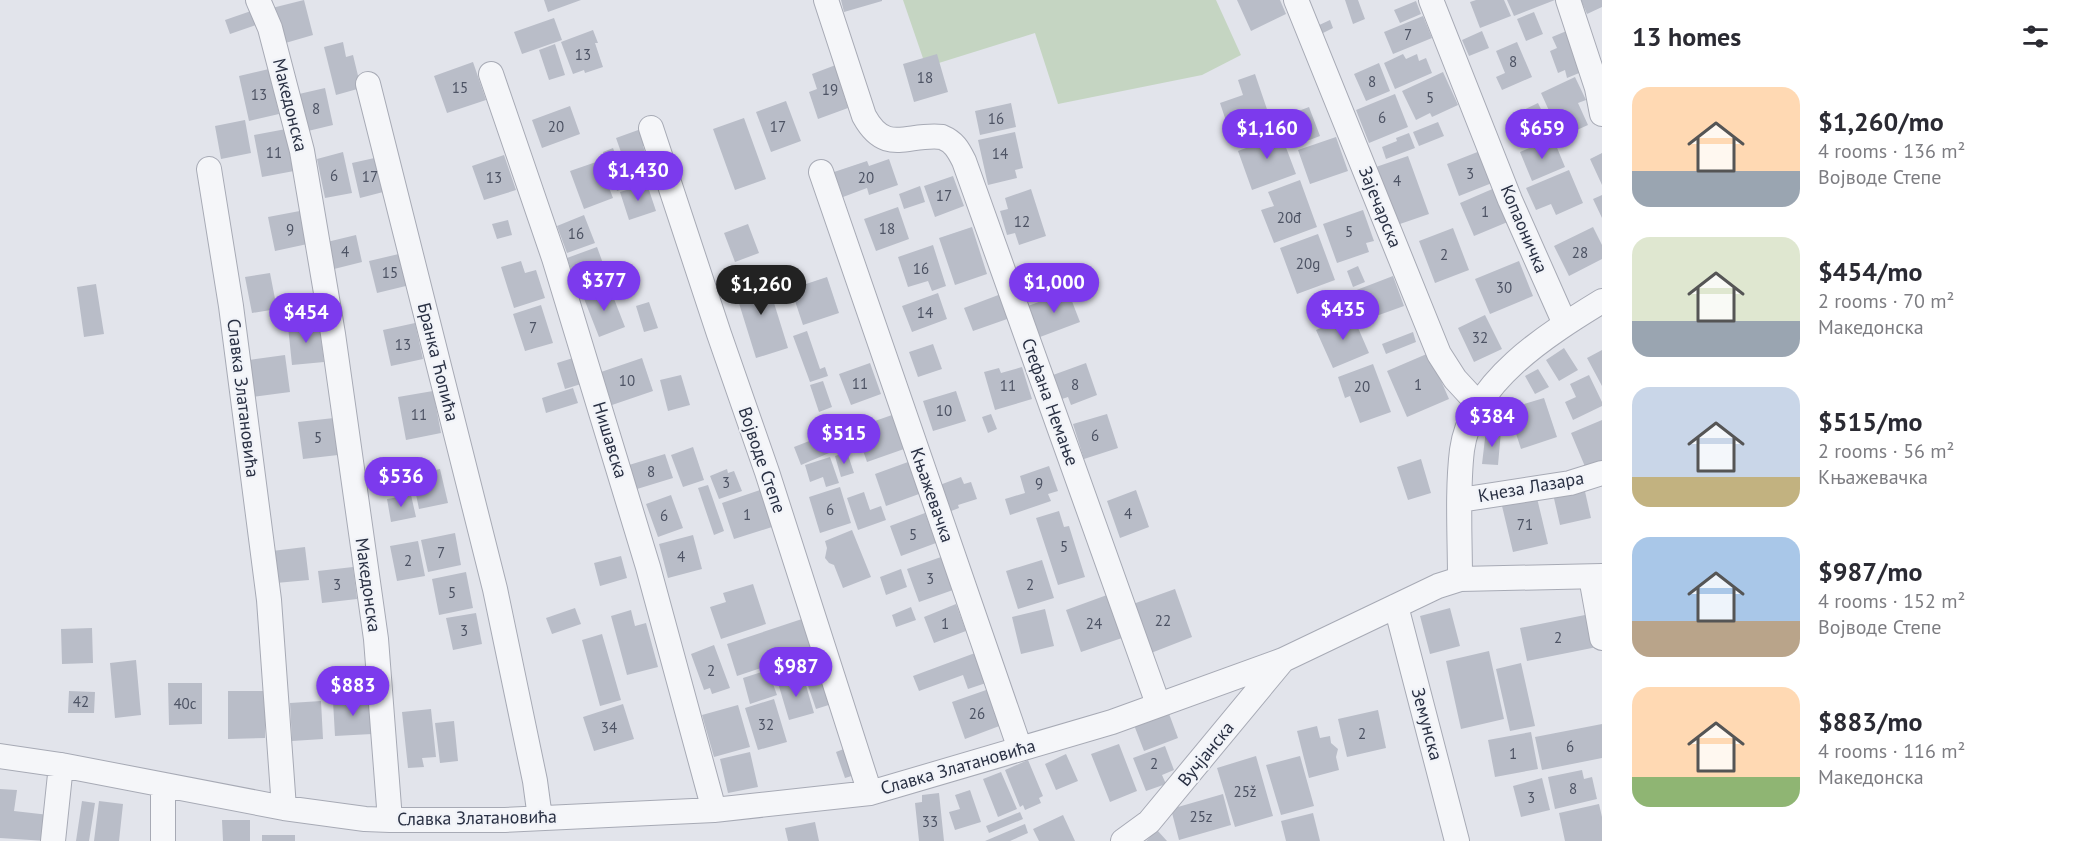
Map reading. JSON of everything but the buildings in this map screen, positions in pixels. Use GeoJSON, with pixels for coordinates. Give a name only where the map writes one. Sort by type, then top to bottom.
{"type":"FeatureCollection","features":[{"type":"Feature","properties":{"kind":"street","name":"Македонска"},"geometry":{"type":"LineString","coordinates":[[258,0],[270,28],[302,151],[333,333],[376,639],[390,820]]}},
{"type":"Feature","properties":{"kind":"street","name":"Стефана Немање"},"geometry":{"type":"LineString","coordinates":[[826,0],[864,116],[870,126],[878,135],[887,139],[942,137],[958,149],[964,161],[1158,704]]}},
{"type":"Feature","properties":{"kind":"street","name":"Зајечарска"},"geometry":{"type":"LineString","coordinates":[[1296,0],[1439,354],[1455,379],[1479,405]]}},
{"type":"Feature","properties":{"kind":"street","name":"Копаоничка"},"geometry":{"type":"LineString","coordinates":[[1431,0],[1510,200],[1565,324]]}},
{"type":"Feature","properties":{"kind":"street"},"geometry":{"type":"LineString","coordinates":[[1568,0],[1597,88],[1602,114]]}},
{"type":"Feature","properties":{"kind":"street","name":"Нишавска"},"geometry":{"type":"LineString","coordinates":[[491,75],[554,258],[642,546],[714,810]]}},
{"type":"Feature","properties":{"kind":"street","name":"Бранка Ћопића"},"geometry":{"type":"LineString","coordinates":[[369,84],[495,589],[535,781],[540,818]]}},
{"type":"Feature","properties":{"kind":"street","name":"Војводе Степе"},"geometry":{"type":"LineString","coordinates":[[651,128],[767,472],[870,793]]}},
{"type":"Feature","properties":{"kind":"street","name":"Славка Златановића"},"geometry":{"type":"LineString","coordinates":[[209,169],[232,317],[269,600],[284,808]]}},
{"type":"Feature","properties":{"kind":"street","name":"Књажевачка"},"geometry":{"type":"LineString","coordinates":[[821,172],[1020,749]]}},
{"type":"Feature","properties":{"kind":"street"},"geometry":{"type":"LineString","coordinates":[[1460,579],[1462,449],[1470,423],[1479,405],[1499,376],[1565,324],[1602,301]]}},
{"type":"Feature","properties":{"kind":"street","name":"Кнеза Лазара"},"geometry":{"type":"LineString","coordinates":[[1460,500],[1570,483],[1602,473]]}},
{"type":"Feature","properties":{"kind":"street","name":"Славка Златановића"},"geometry":{"type":"LineString","coordinates":[[0,756],[61,765],[284,808],[365,819],[505,820],[714,810],[870,793],[1112,722],[1283,660],[1438,586],[1460,579],[1596,576]]}},
{"type":"Feature","properties":{"kind":"street"},"geometry":{"type":"LineString","coordinates":[[1596,576],[1602,638]]}},
{"type":"Feature","properties":{"kind":"street","name":"Земунска"},"geometry":{"type":"LineString","coordinates":[[1396,606],[1457,841]]}},
{"type":"Feature","properties":{"kind":"street","name":"Вучјанска"},"geometry":{"type":"LineString","coordinates":[[1123,841],[1149,822],[1283,660]]}},
{"type":"Feature","properties":{"kind":"street"},"geometry":{"type":"LineString","coordinates":[[53,841],[61,765]]}},
{"type":"Feature","properties":{"kind":"street"},"geometry":{"type":"LineString","coordinates":[[163,785],[163,841]]}},
{"type":"Feature","properties":{"kind":"green space"},"geometry":{"type":"Polygon","coordinates":[[[903,0],[1216,0],[1241,55],[1202,75],[1058,104],[1035,33],[926,67],[903,0]]]}}]}
